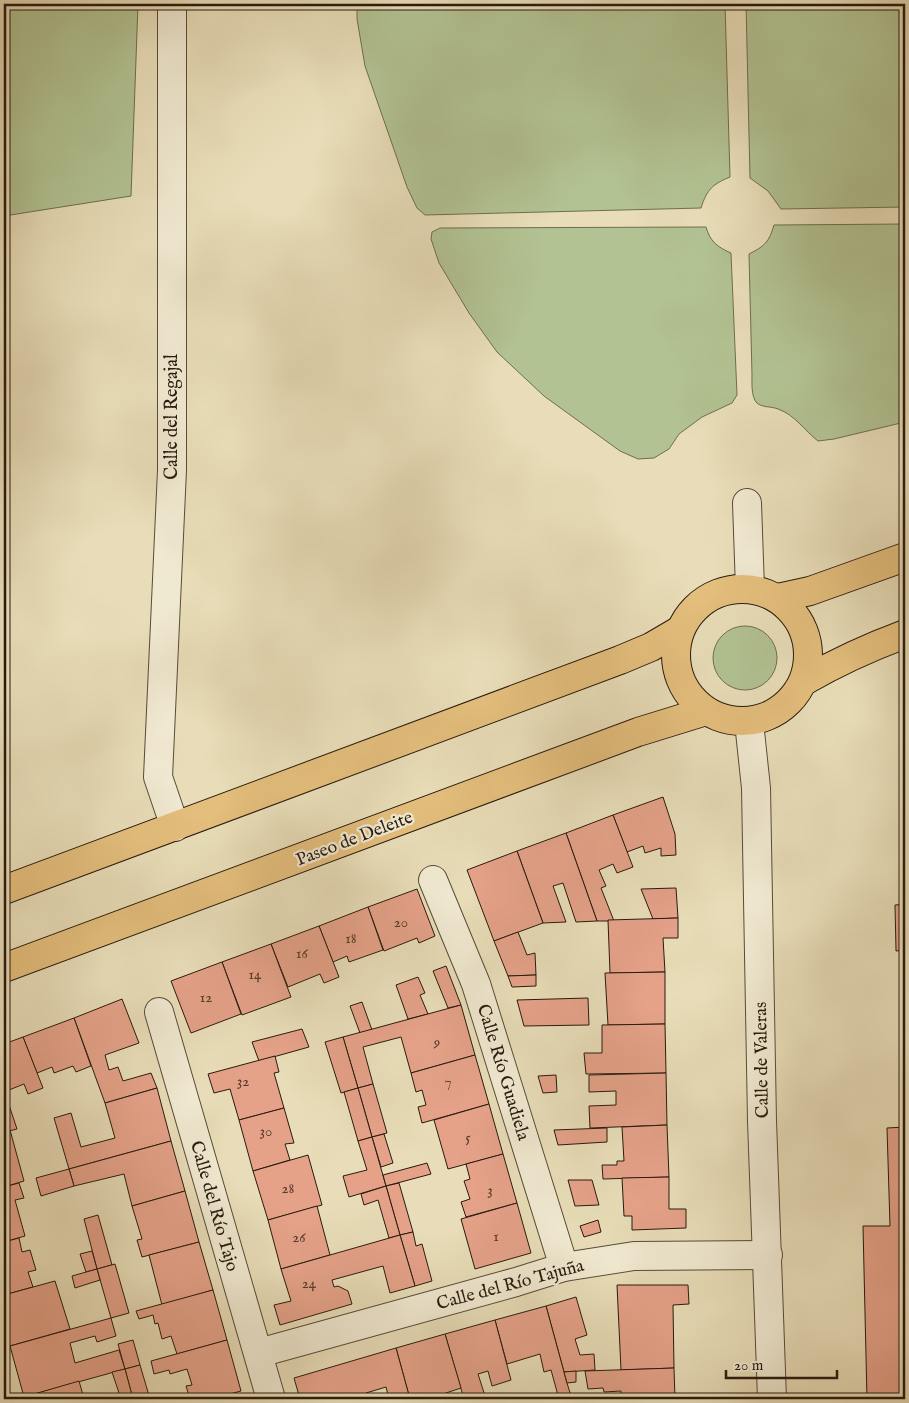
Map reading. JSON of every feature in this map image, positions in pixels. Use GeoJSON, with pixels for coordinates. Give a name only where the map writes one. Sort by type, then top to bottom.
{"type":"FeatureCollection","features":[{"type":"Feature","properties":{"kind":"main road"},"geometry":{"type":"LineString","coordinates":[[778,598],[810,591],[905,557]]}},
{"type":"Feature","properties":{"kind":"main road"},"geometry":{"type":"LineString","coordinates":[[750,589],[765,592],[778,598],[795,614],[806,634],[810,658],[804,681],[791,701],[772,715],[749,722],[726,720],[706,711],[689,696],[678,675],[675,652],[680,630],[692,612],[709,597],[729,590],[750,589]]}},
{"type":"Feature","properties":{"kind":"main road"},"geometry":{"type":"LineString","coordinates":[[4,890],[620,660],[652,647],[680,630]]}},
{"type":"Feature","properties":{"kind":"main road"},"geometry":{"type":"LineString","coordinates":[[804,681],[870,647],[905,634]]}},
{"type":"Feature","properties":{"kind":"main road","name":"Paseo de Deleite"},"geometry":{"type":"LineString","coordinates":[[4,968],[638,732],[706,711]]}},
{"type":"Feature","properties":{"kind":"street","name":"Calle del Regajal"},"geometry":{"type":"LineString","coordinates":[[172,4],[172,470],[158,777],[174,827]]}},
{"type":"Feature","properties":{"kind":"street"},"geometry":{"type":"LineString","coordinates":[[747,503],[750,589]]}},
{"type":"Feature","properties":{"kind":"street","name":"Calle de Valeras"},"geometry":{"type":"LineString","coordinates":[[749,722],[756,788],[762,1121],[772,1399]]}},
{"type":"Feature","properties":{"kind":"street","name":"Calle Río Guadiela"},"geometry":{"type":"LineString","coordinates":[[433,880],[476,984],[564,1267]]}},
{"type":"Feature","properties":{"kind":"street","name":"Calle del Río Tajo"},"geometry":{"type":"LineString","coordinates":[[158,1012],[271,1399]]}},
{"type":"Feature","properties":{"kind":"street","name":"Calle del Río Tajuña"},"geometry":{"type":"LineString","coordinates":[[259,1353],[564,1267],[634,1256],[768,1256]]}},
{"type":"Feature","properties":{"kind":"green space"},"geometry":{"type":"Polygon","coordinates":[[[4,4],[138,4],[131,196],[4,216],[4,4]]]}},
{"type":"Feature","properties":{"kind":"green space"},"geometry":{"type":"Polygon","coordinates":[[[357,4],[725,4],[730,177],[711,188],[701,208],[425,215],[417,208],[407,187],[365,66],[357,19],[357,4]]]}},
{"type":"Feature","properties":{"kind":"green space"},"geometry":{"type":"Polygon","coordinates":[[[746,4],[905,4],[905,207],[781,209],[768,191],[750,178],[746,4]]]}},
{"type":"Feature","properties":{"kind":"green space"},"geometry":{"type":"Polygon","coordinates":[[[905,224],[905,422],[818,441],[789,415],[778,409],[761,405],[754,399],[752,385],[749,254],[766,243],[774,225],[905,224]]]}},
{"type":"Feature","properties":{"kind":"green space"},"geometry":{"type":"Polygon","coordinates":[[[706,227],[715,243],[731,253],[737,395],[732,403],[702,417],[679,434],[669,449],[654,458],[638,459],[620,451],[544,396],[497,352],[469,313],[439,263],[431,239],[432,232],[440,228],[706,227]]]}},
{"type":"Feature","properties":{"kind":"green space"},"geometry":{"type":"Polygon","coordinates":[[[739,626],[751,626],[768,635],[775,646],[777,658],[775,670],[768,681],[751,690],[739,690],[727,685],[718,676],[713,664],[713,652],[718,640],[727,631],[739,626]]]}},
{"type":"Feature","properties":{"kind":"building"},"geometry":{"type":"Polygon","coordinates":[[[663,797],[675,834],[676,855],[661,856],[661,848],[645,853],[643,846],[627,852],[613,815],[663,797]]]}},
{"type":"Feature","properties":{"kind":"building"},"geometry":{"type":"Polygon","coordinates":[[[613,815],[633,867],[617,873],[613,864],[599,870],[606,886],[601,888],[614,921],[597,921],[566,833],[613,815]]]}},
{"type":"Feature","properties":{"kind":"building"},"geometry":{"type":"Polygon","coordinates":[[[566,833],[597,921],[576,922],[563,883],[553,886],[566,922],[543,923],[517,851],[566,833]]]}},
{"type":"Feature","properties":{"kind":"building"},"geometry":{"type":"Polygon","coordinates":[[[517,851],[543,923],[494,941],[467,870],[517,851]]]}},
{"type":"Feature","properties":{"kind":"building"},"geometry":{"type":"Polygon","coordinates":[[[676,888],[678,918],[653,919],[641,889],[676,888]]]}},
{"type":"Feature","properties":{"kind":"building"},"geometry":{"type":"Polygon","coordinates":[[[417,889],[435,936],[419,943],[417,938],[384,951],[368,907],[417,889]]]}},
{"type":"Feature","properties":{"kind":"building"},"geometry":{"type":"Polygon","coordinates":[[[905,904],[905,950],[896,951],[895,905],[905,904]]]}},
{"type":"Feature","properties":{"kind":"building"},"geometry":{"type":"Polygon","coordinates":[[[368,907],[383,950],[349,962],[347,956],[333,962],[319,926],[368,907]]]}},
{"type":"Feature","properties":{"kind":"building"},"geometry":{"type":"Polygon","coordinates":[[[678,918],[678,938],[663,938],[665,972],[610,973],[608,920],[678,918]]]}},
{"type":"Feature","properties":{"kind":"building"},"geometry":{"type":"Polygon","coordinates":[[[319,926],[339,977],[324,983],[320,974],[288,987],[271,944],[319,926]]]}},
{"type":"Feature","properties":{"kind":"building"},"geometry":{"type":"Polygon","coordinates":[[[518,932],[527,955],[535,953],[536,975],[508,976],[494,941],[518,932]]]}},
{"type":"Feature","properties":{"kind":"building"},"geometry":{"type":"Polygon","coordinates":[[[271,944],[291,997],[242,1015],[222,962],[271,944]]]}},
{"type":"Feature","properties":{"kind":"building"},"geometry":{"type":"Polygon","coordinates":[[[222,962],[241,1014],[191,1033],[171,981],[222,962]]]}},
{"type":"Feature","properties":{"kind":"building"},"geometry":{"type":"Polygon","coordinates":[[[446,966],[461,1005],[448,1008],[433,971],[446,966]]]}},
{"type":"Feature","properties":{"kind":"building"},"geometry":{"type":"Polygon","coordinates":[[[665,972],[665,1024],[608,1025],[605,973],[665,972]]]}},
{"type":"Feature","properties":{"kind":"building"},"geometry":{"type":"Polygon","coordinates":[[[536,975],[536,986],[512,987],[508,976],[536,975]]]}},
{"type":"Feature","properties":{"kind":"building"},"geometry":{"type":"Polygon","coordinates":[[[418,977],[425,993],[420,995],[428,1014],[408,1019],[396,985],[418,977]]]}},
{"type":"Feature","properties":{"kind":"building"},"geometry":{"type":"Polygon","coordinates":[[[588,998],[589,1025],[524,1026],[517,1000],[588,998]]]}},
{"type":"Feature","properties":{"kind":"building"},"geometry":{"type":"Polygon","coordinates":[[[122,999],[139,1043],[105,1055],[109,1070],[118,1067],[123,1081],[151,1073],[157,1088],[105,1103],[74,1018],[122,999]]]}},
{"type":"Feature","properties":{"kind":"building"},"geometry":{"type":"Polygon","coordinates":[[[362,1002],[372,1030],[360,1033],[350,1006],[362,1002]]]}},
{"type":"Feature","properties":{"kind":"building"},"geometry":{"type":"Polygon","coordinates":[[[461,1005],[475,1055],[411,1073],[401,1037],[363,1047],[373,1084],[358,1088],[343,1037],[461,1005]]]}},
{"type":"Feature","properties":{"kind":"building"},"geometry":{"type":"Polygon","coordinates":[[[74,1018],[91,1066],[76,1072],[73,1066],[54,1073],[52,1067],[37,1073],[23,1037],[74,1018]]]}},
{"type":"Feature","properties":{"kind":"building"},"geometry":{"type":"Polygon","coordinates":[[[665,1024],[666,1073],[586,1074],[584,1053],[602,1053],[602,1025],[665,1024]]]}},
{"type":"Feature","properties":{"kind":"building"},"geometry":{"type":"Polygon","coordinates":[[[302,1029],[309,1047],[259,1061],[252,1042],[302,1029]]]}},
{"type":"Feature","properties":{"kind":"building"},"geometry":{"type":"Polygon","coordinates":[[[23,1037],[43,1088],[28,1094],[24,1084],[4,1092],[4,1044],[23,1037]]]}},
{"type":"Feature","properties":{"kind":"building"},"geometry":{"type":"Polygon","coordinates":[[[343,1037],[358,1088],[341,1093],[325,1042],[343,1037]]]}},
{"type":"Feature","properties":{"kind":"building"},"geometry":{"type":"Polygon","coordinates":[[[475,1055],[489,1104],[422,1123],[418,1107],[426,1105],[422,1090],[416,1092],[411,1073],[475,1055]]]}},
{"type":"Feature","properties":{"kind":"building"},"geometry":{"type":"Polygon","coordinates":[[[275,1056],[279,1072],[274,1073],[284,1108],[239,1120],[230,1089],[214,1093],[208,1074],[275,1056]]]}},
{"type":"Feature","properties":{"kind":"building"},"geometry":{"type":"Polygon","coordinates":[[[666,1073],[667,1125],[590,1128],[589,1106],[616,1105],[616,1091],[589,1092],[589,1075],[666,1073]]]}},
{"type":"Feature","properties":{"kind":"building"},"geometry":{"type":"Polygon","coordinates":[[[556,1075],[557,1092],[543,1093],[538,1076],[556,1075]]]}},
{"type":"Feature","properties":{"kind":"building"},"geometry":{"type":"Polygon","coordinates":[[[373,1084],[387,1133],[372,1137],[358,1088],[373,1084]]]}},
{"type":"Feature","properties":{"kind":"building"},"geometry":{"type":"Polygon","coordinates":[[[157,1088],[171,1141],[69,1169],[54,1118],[71,1113],[81,1147],[115,1138],[105,1103],[157,1088]]]}},
{"type":"Feature","properties":{"kind":"building"},"geometry":{"type":"Polygon","coordinates":[[[358,1088],[372,1137],[358,1141],[344,1092],[358,1088]]]}},
{"type":"Feature","properties":{"kind":"building"},"geometry":{"type":"Polygon","coordinates":[[[7,1099],[17,1129],[5,1132],[4,1100],[7,1099]]]}},
{"type":"Feature","properties":{"kind":"building"},"geometry":{"type":"Polygon","coordinates":[[[489,1104],[503,1154],[448,1169],[434,1120],[489,1104]]]}},
{"type":"Feature","properties":{"kind":"building"},"geometry":{"type":"Polygon","coordinates":[[[284,1108],[294,1143],[285,1144],[290,1160],[253,1171],[239,1120],[284,1108]]]}},
{"type":"Feature","properties":{"kind":"building"},"geometry":{"type":"Polygon","coordinates":[[[667,1125],[669,1177],[603,1179],[602,1165],[617,1165],[617,1161],[624,1161],[622,1127],[667,1125]]]}},
{"type":"Feature","properties":{"kind":"building"},"geometry":{"type":"Polygon","coordinates":[[[905,1127],[905,1399],[867,1399],[863,1226],[890,1226],[887,1128],[905,1127]]]}},
{"type":"Feature","properties":{"kind":"building"},"geometry":{"type":"Polygon","coordinates":[[[607,1128],[607,1142],[558,1145],[554,1130],[607,1128]]]}},
{"type":"Feature","properties":{"kind":"building"},"geometry":{"type":"Polygon","coordinates":[[[10,1130],[24,1181],[4,1187],[4,1133],[10,1130]]]}},
{"type":"Feature","properties":{"kind":"building"},"geometry":{"type":"Polygon","coordinates":[[[384,1134],[393,1163],[381,1167],[372,1137],[384,1134]]]}},
{"type":"Feature","properties":{"kind":"building"},"geometry":{"type":"Polygon","coordinates":[[[372,1137],[386,1186],[349,1197],[343,1176],[367,1170],[358,1141],[372,1137]]]}},
{"type":"Feature","properties":{"kind":"building"},"geometry":{"type":"Polygon","coordinates":[[[171,1141],[185,1191],[132,1206],[124,1174],[74,1186],[69,1169],[171,1141]]]}},
{"type":"Feature","properties":{"kind":"building"},"geometry":{"type":"Polygon","coordinates":[[[503,1154],[517,1203],[466,1217],[461,1202],[470,1199],[464,1181],[470,1179],[466,1164],[503,1154]]]}},
{"type":"Feature","properties":{"kind":"building"},"geometry":{"type":"Polygon","coordinates":[[[308,1155],[322,1205],[268,1220],[253,1171],[308,1155]]]}},
{"type":"Feature","properties":{"kind":"building"},"geometry":{"type":"Polygon","coordinates":[[[427,1163],[431,1174],[386,1186],[383,1175],[427,1163]]]}},
{"type":"Feature","properties":{"kind":"building"},"geometry":{"type":"Polygon","coordinates":[[[69,1169],[74,1186],[41,1196],[36,1178],[69,1169]]]}},
{"type":"Feature","properties":{"kind":"building"},"geometry":{"type":"Polygon","coordinates":[[[669,1177],[669,1209],[686,1209],[686,1228],[632,1230],[632,1216],[624,1216],[622,1178],[669,1177]]]}},
{"type":"Feature","properties":{"kind":"building"},"geometry":{"type":"Polygon","coordinates":[[[568,1180],[592,1180],[599,1205],[575,1206],[568,1180]]]}},
{"type":"Feature","properties":{"kind":"building"},"geometry":{"type":"Polygon","coordinates":[[[19,1183],[24,1198],[15,1200],[25,1236],[4,1242],[4,1187],[19,1183]]]}},
{"type":"Feature","properties":{"kind":"building"},"geometry":{"type":"Polygon","coordinates":[[[399,1183],[413,1232],[400,1235],[386,1186],[399,1183]]]}},
{"type":"Feature","properties":{"kind":"building"},"geometry":{"type":"Polygon","coordinates":[[[386,1186],[400,1235],[389,1238],[378,1200],[364,1205],[361,1194],[386,1186]]]}},
{"type":"Feature","properties":{"kind":"building"},"geometry":{"type":"Polygon","coordinates":[[[185,1191],[199,1242],[142,1257],[137,1240],[142,1239],[132,1206],[185,1191]]]}},
{"type":"Feature","properties":{"kind":"building"},"geometry":{"type":"Polygon","coordinates":[[[517,1203],[531,1253],[475,1269],[461,1219],[517,1203]]]}},
{"type":"Feature","properties":{"kind":"building"},"geometry":{"type":"Polygon","coordinates":[[[317,1206],[330,1255],[281,1269],[268,1220],[317,1206]]]}},
{"type":"Feature","properties":{"kind":"building"},"geometry":{"type":"Polygon","coordinates":[[[98,1215],[112,1265],[97,1269],[84,1219],[98,1215]]]}},
{"type":"Feature","properties":{"kind":"building"},"geometry":{"type":"Polygon","coordinates":[[[598,1220],[601,1232],[584,1237],[580,1226],[598,1220]]]}},
{"type":"Feature","properties":{"kind":"building"},"geometry":{"type":"Polygon","coordinates":[[[413,1232],[416,1246],[422,1244],[432,1281],[415,1286],[400,1235],[413,1232]]]}},
{"type":"Feature","properties":{"kind":"building"},"geometry":{"type":"Polygon","coordinates":[[[400,1235],[415,1286],[390,1293],[383,1266],[332,1280],[334,1287],[338,1286],[348,1291],[352,1304],[280,1325],[274,1305],[291,1301],[281,1269],[400,1235]]]}},
{"type":"Feature","properties":{"kind":"building"},"geometry":{"type":"Polygon","coordinates":[[[19,1238],[22,1252],[30,1250],[36,1270],[28,1272],[33,1287],[4,1295],[4,1242],[19,1238]]]}},
{"type":"Feature","properties":{"kind":"building"},"geometry":{"type":"Polygon","coordinates":[[[199,1242],[213,1290],[162,1305],[149,1255],[199,1242]]]}},
{"type":"Feature","properties":{"kind":"building"},"geometry":{"type":"Polygon","coordinates":[[[92,1251],[97,1269],[86,1272],[80,1254],[92,1251]]]}},
{"type":"Feature","properties":{"kind":"building"},"geometry":{"type":"Polygon","coordinates":[[[115,1264],[129,1313],[111,1318],[97,1269],[115,1264]]]}},
{"type":"Feature","properties":{"kind":"building"},"geometry":{"type":"Polygon","coordinates":[[[97,1269],[100,1280],[75,1288],[72,1276],[97,1269]]]}},
{"type":"Feature","properties":{"kind":"building"},"geometry":{"type":"Polygon","coordinates":[[[55,1281],[70,1329],[10,1346],[4,1324],[4,1295],[55,1281]]]}},
{"type":"Feature","properties":{"kind":"building"},"geometry":{"type":"Polygon","coordinates":[[[617,1285],[688,1285],[689,1304],[673,1305],[674,1368],[621,1370],[617,1285]]]}},
{"type":"Feature","properties":{"kind":"building"},"geometry":{"type":"Polygon","coordinates":[[[213,1290],[227,1340],[177,1354],[171,1336],[162,1339],[158,1323],[155,1324],[153,1315],[139,1319],[136,1311],[213,1290]]]}},
{"type":"Feature","properties":{"kind":"building"},"geometry":{"type":"Polygon","coordinates":[[[576,1297],[587,1335],[575,1339],[580,1355],[594,1354],[595,1370],[564,1372],[546,1306],[576,1297]]]}},
{"type":"Feature","properties":{"kind":"building"},"geometry":{"type":"Polygon","coordinates":[[[546,1306],[572,1399],[559,1399],[551,1370],[544,1372],[540,1354],[507,1364],[495,1320],[546,1306]]]}},
{"type":"Feature","properties":{"kind":"building"},"geometry":{"type":"Polygon","coordinates":[[[111,1318],[116,1336],[97,1342],[95,1336],[70,1343],[75,1363],[119,1350],[125,1369],[24,1397],[10,1346],[111,1318]]]}},
{"type":"Feature","properties":{"kind":"building"},"geometry":{"type":"Polygon","coordinates":[[[495,1320],[511,1380],[492,1386],[488,1371],[478,1374],[486,1399],[464,1399],[445,1334],[495,1320]]]}},
{"type":"Feature","properties":{"kind":"building"},"geometry":{"type":"Polygon","coordinates":[[[445,1334],[461,1388],[431,1399],[410,1399],[396,1348],[445,1334]]]}},
{"type":"Feature","properties":{"kind":"building"},"geometry":{"type":"Polygon","coordinates":[[[133,1340],[140,1365],[125,1369],[118,1344],[133,1340]]]}},
{"type":"Feature","properties":{"kind":"building"},"geometry":{"type":"Polygon","coordinates":[[[227,1340],[241,1391],[211,1399],[190,1399],[186,1386],[192,1385],[187,1369],[170,1374],[169,1370],[154,1374],[151,1361],[227,1340]]]}},
{"type":"Feature","properties":{"kind":"building"},"geometry":{"type":"Polygon","coordinates":[[[396,1348],[410,1399],[389,1399],[386,1387],[366,1393],[368,1399],[300,1399],[294,1378],[396,1348]]]}},
{"type":"Feature","properties":{"kind":"building"},"geometry":{"type":"Polygon","coordinates":[[[140,1365],[150,1399],[133,1399],[125,1369],[140,1365]]]}},
{"type":"Feature","properties":{"kind":"building"},"geometry":{"type":"Polygon","coordinates":[[[674,1368],[675,1399],[621,1399],[621,1391],[604,1392],[603,1388],[588,1389],[585,1371],[674,1368]]]}},
{"type":"Feature","properties":{"kind":"building"},"geometry":{"type":"Polygon","coordinates":[[[125,1369],[133,1399],[121,1399],[112,1372],[125,1369]]]}},
{"type":"Feature","properties":{"kind":"building"},"geometry":{"type":"Polygon","coordinates":[[[576,1371],[576,1382],[567,1383],[564,1372],[576,1371]]]}},
{"type":"Feature","properties":{"kind":"building"},"geometry":{"type":"Polygon","coordinates":[[[79,1381],[83,1395],[72,1399],[25,1399],[24,1397],[79,1381]]]}}]}
